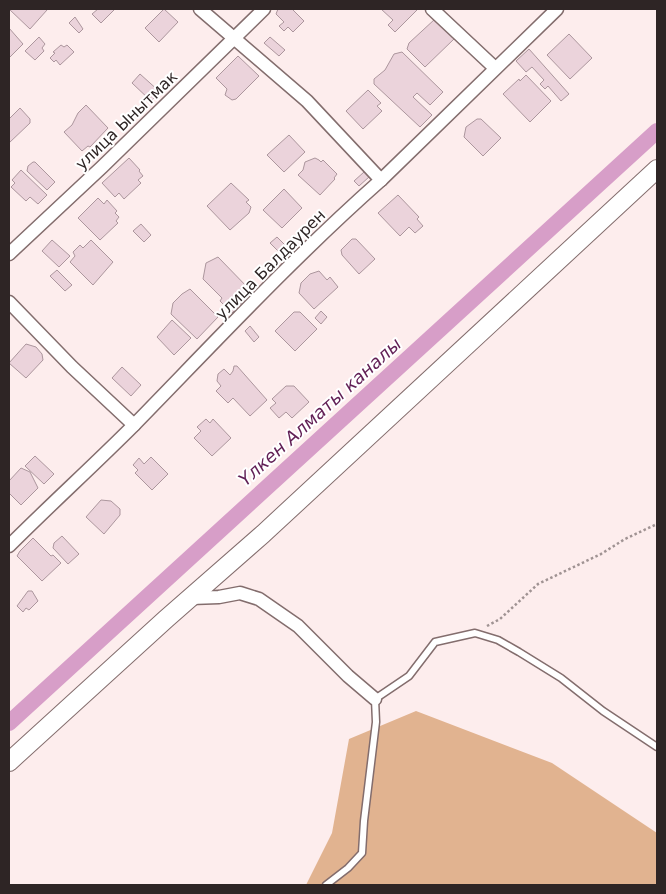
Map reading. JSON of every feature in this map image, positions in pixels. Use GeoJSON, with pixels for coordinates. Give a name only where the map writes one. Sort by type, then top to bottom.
{"type":"FeatureCollection","features":[{"type":"Feature","properties":{"kind":"street"},"geometry":{"type":"LineString","coordinates":[[200,9],[307,101],[382,180]]}},
{"type":"Feature","properties":{"kind":"street","name":"улица Ынытмак"},"geometry":{"type":"LineString","coordinates":[[9,254],[264,9]]}},
{"type":"Feature","properties":{"kind":"street"},"geometry":{"type":"LineString","coordinates":[[432,9],[495,68]]}},
{"type":"Feature","properties":{"kind":"street","name":"улица Балдаурен"},"geometry":{"type":"LineString","coordinates":[[9,546],[134,425],[198,358],[353,205],[382,180],[557,9]]}},
{"type":"Feature","properties":{"kind":"street"},"geometry":{"type":"LineString","coordinates":[[9,762],[128,653],[263,534],[657,169]]}},
{"type":"Feature","properties":{"kind":"street"},"geometry":{"type":"LineString","coordinates":[[9,302],[72,367],[134,425]]}},
{"type":"Feature","properties":{"kind":"street"},"geometry":{"type":"LineString","coordinates":[[191,598],[218,597],[240,593],[259,599],[298,626],[348,676],[375,699]]}},
{"type":"Feature","properties":{"kind":"lane"},"geometry":{"type":"LineString","coordinates":[[326,885],[348,868],[362,853],[376,722],[375,699],[409,676],[435,642],[475,633],[498,640],[561,678],[603,711],[657,747]]}},
{"type":"Feature","properties":{"kind":"path"},"geometry":{"type":"LineString","coordinates":[[475,633],[500,619],[538,584],[601,554],[657,524]]}},
{"type":"Feature","properties":{"kind":"shaded area"},"geometry":{"type":"Polygon","coordinates":[[[416,711],[552,763],[657,833],[657,885],[306,885],[332,833],[349,739],[416,711]]]}},
{"type":"Feature","properties":{"kind":"building"},"geometry":{"type":"Polygon","coordinates":[[[9,9],[47,9],[47,10],[30,29],[9,9]]]}},
{"type":"Feature","properties":{"kind":"building"},"geometry":{"type":"Polygon","coordinates":[[[98,9],[114,10],[101,23],[92,14],[98,9]]]}},
{"type":"Feature","properties":{"kind":"building"},"geometry":{"type":"Polygon","coordinates":[[[164,9],[178,22],[159,42],[145,28],[164,9]]]}},
{"type":"Feature","properties":{"kind":"building"},"geometry":{"type":"Polygon","coordinates":[[[278,9],[292,9],[304,21],[293,32],[288,27],[284,31],[279,26],[284,22],[276,14],[278,9]]]}},
{"type":"Feature","properties":{"kind":"building"},"geometry":{"type":"Polygon","coordinates":[[[381,9],[418,9],[395,32],[388,25],[393,20],[381,9]]]}},
{"type":"Feature","properties":{"kind":"building"},"geometry":{"type":"Polygon","coordinates":[[[75,17],[83,29],[79,33],[69,23],[75,17]]]}},
{"type":"Feature","properties":{"kind":"building"},"geometry":{"type":"Polygon","coordinates":[[[435,19],[454,39],[425,67],[407,49],[409,43],[435,19]]]}},
{"type":"Feature","properties":{"kind":"building"},"geometry":{"type":"Polygon","coordinates":[[[9,28],[23,44],[9,58],[9,28]]]}},
{"type":"Feature","properties":{"kind":"building"},"geometry":{"type":"Polygon","coordinates":[[[569,34],[592,58],[570,79],[547,55],[569,34]]]}},
{"type":"Feature","properties":{"kind":"building"},"geometry":{"type":"Polygon","coordinates":[[[39,37],[45,44],[42,48],[44,51],[35,60],[25,51],[39,37]]]}},
{"type":"Feature","properties":{"kind":"building"},"geometry":{"type":"Polygon","coordinates":[[[270,37],[285,50],[279,56],[264,43],[270,37]]]}},
{"type":"Feature","properties":{"kind":"building"},"geometry":{"type":"Polygon","coordinates":[[[61,45],[64,47],[67,45],[74,52],[60,65],[56,60],[54,62],[50,58],[55,53],[53,52],[61,45]]]}},
{"type":"Feature","properties":{"kind":"building"},"geometry":{"type":"Polygon","coordinates":[[[529,49],[569,94],[561,101],[548,86],[545,89],[540,84],[544,80],[532,67],[526,72],[516,61],[529,49]]]}},
{"type":"Feature","properties":{"kind":"building"},"geometry":{"type":"Polygon","coordinates":[[[402,52],[443,92],[430,105],[417,93],[413,97],[432,115],[420,127],[374,84],[374,79],[385,70],[394,54],[402,52]]]}},
{"type":"Feature","properties":{"kind":"building"},"geometry":{"type":"Polygon","coordinates":[[[238,56],[259,76],[236,99],[232,100],[225,95],[227,89],[216,78],[238,56]]]}},
{"type":"Feature","properties":{"kind":"building"},"geometry":{"type":"Polygon","coordinates":[[[140,74],[160,92],[151,101],[132,83],[140,74]]]}},
{"type":"Feature","properties":{"kind":"building"},"geometry":{"type":"Polygon","coordinates":[[[526,75],[551,101],[530,122],[503,94],[526,75]]]}},
{"type":"Feature","properties":{"kind":"building"},"geometry":{"type":"Polygon","coordinates":[[[368,90],[381,103],[377,106],[382,111],[363,129],[346,111],[368,90]]]}},
{"type":"Feature","properties":{"kind":"building"},"geometry":{"type":"Polygon","coordinates":[[[86,105],[108,128],[90,147],[88,146],[82,151],[64,132],[72,125],[78,113],[86,105]]]}},
{"type":"Feature","properties":{"kind":"building"},"geometry":{"type":"Polygon","coordinates":[[[20,108],[30,119],[30,123],[9,143],[9,119],[20,108]]]}},
{"type":"Feature","properties":{"kind":"building"},"geometry":{"type":"Polygon","coordinates":[[[477,119],[481,119],[501,138],[483,156],[464,137],[466,127],[477,119]]]}},
{"type":"Feature","properties":{"kind":"building"},"geometry":{"type":"Polygon","coordinates":[[[289,135],[305,152],[284,172],[267,155],[289,135]]]}},
{"type":"Feature","properties":{"kind":"building"},"geometry":{"type":"Polygon","coordinates":[[[129,158],[143,176],[138,180],[141,183],[124,199],[119,193],[115,197],[102,183],[129,158]]]}},
{"type":"Feature","properties":{"kind":"building"},"geometry":{"type":"Polygon","coordinates":[[[315,158],[321,162],[323,160],[337,174],[335,179],[320,195],[298,175],[303,170],[305,162],[315,158]]]}},
{"type":"Feature","properties":{"kind":"building"},"geometry":{"type":"Polygon","coordinates":[[[33,162],[55,182],[47,190],[27,171],[28,166],[33,162]]]}},
{"type":"Feature","properties":{"kind":"building"},"geometry":{"type":"Polygon","coordinates":[[[21,170],[47,195],[38,204],[30,197],[26,201],[11,187],[15,183],[12,180],[21,170]]]}},
{"type":"Feature","properties":{"kind":"building"},"geometry":{"type":"Polygon","coordinates":[[[364,172],[369,177],[359,186],[354,181],[364,172]]]}},
{"type":"Feature","properties":{"kind":"building"},"geometry":{"type":"Polygon","coordinates":[[[231,183],[249,200],[246,202],[251,207],[249,213],[230,230],[207,206],[231,183]]]}},
{"type":"Feature","properties":{"kind":"building"},"geometry":{"type":"Polygon","coordinates":[[[284,189],[302,208],[282,228],[263,210],[284,189]]]}},
{"type":"Feature","properties":{"kind":"building"},"geometry":{"type":"Polygon","coordinates":[[[398,195],[419,217],[417,219],[423,226],[415,233],[409,227],[400,236],[378,213],[398,195]]]}},
{"type":"Feature","properties":{"kind":"building"},"geometry":{"type":"Polygon","coordinates":[[[98,198],[104,204],[107,200],[117,211],[115,213],[119,217],[116,221],[118,223],[100,240],[78,218],[98,198]]]}},
{"type":"Feature","properties":{"kind":"building"},"geometry":{"type":"Polygon","coordinates":[[[141,224],[151,235],[144,242],[133,231],[141,224]]]}},
{"type":"Feature","properties":{"kind":"building"},"geometry":{"type":"Polygon","coordinates":[[[277,237],[286,246],[280,253],[270,243],[277,237]]]}},
{"type":"Feature","properties":{"kind":"building"},"geometry":{"type":"Polygon","coordinates":[[[352,239],[356,239],[375,259],[359,274],[342,255],[341,250],[352,239]]]}},
{"type":"Feature","properties":{"kind":"building"},"geometry":{"type":"Polygon","coordinates":[[[52,240],[70,256],[59,267],[42,251],[52,240]]]}},
{"type":"Feature","properties":{"kind":"building"},"geometry":{"type":"Polygon","coordinates":[[[91,240],[113,262],[93,285],[70,262],[75,256],[73,252],[80,245],[83,248],[91,240]]]}},
{"type":"Feature","properties":{"kind":"building"},"geometry":{"type":"Polygon","coordinates":[[[218,257],[252,292],[232,313],[220,301],[222,298],[203,279],[206,263],[218,257]]]}},
{"type":"Feature","properties":{"kind":"building"},"geometry":{"type":"Polygon","coordinates":[[[57,270],[72,285],[65,291],[50,276],[57,270]]]}},
{"type":"Feature","properties":{"kind":"building"},"geometry":{"type":"Polygon","coordinates":[[[319,271],[327,280],[330,277],[338,287],[314,309],[299,293],[301,283],[310,274],[319,271]]]}},
{"type":"Feature","properties":{"kind":"building"},"geometry":{"type":"Polygon","coordinates":[[[190,289],[218,317],[197,339],[171,314],[173,303],[190,289]]]}},
{"type":"Feature","properties":{"kind":"building"},"geometry":{"type":"Polygon","coordinates":[[[321,311],[327,317],[321,324],[315,318],[321,311]]]}},
{"type":"Feature","properties":{"kind":"building"},"geometry":{"type":"Polygon","coordinates":[[[294,312],[300,312],[317,329],[295,351],[275,331],[294,312]]]}},
{"type":"Feature","properties":{"kind":"building"},"geometry":{"type":"Polygon","coordinates":[[[172,320],[191,338],[174,355],[157,337],[172,320]]]}},
{"type":"Feature","properties":{"kind":"building"},"geometry":{"type":"Polygon","coordinates":[[[250,326],[259,337],[254,342],[245,331],[250,326]]]}},
{"type":"Feature","properties":{"kind":"building"},"geometry":{"type":"Polygon","coordinates":[[[26,344],[36,347],[42,354],[43,360],[26,378],[9,363],[26,344]]]}},
{"type":"Feature","properties":{"kind":"building"},"geometry":{"type":"Polygon","coordinates":[[[234,366],[237,366],[267,400],[250,416],[233,398],[228,403],[216,391],[221,386],[217,381],[218,374],[224,369],[230,375],[234,366]]]}},
{"type":"Feature","properties":{"kind":"building"},"geometry":{"type":"Polygon","coordinates":[[[122,367],[141,385],[131,396],[112,378],[122,367]]]}},
{"type":"Feature","properties":{"kind":"building"},"geometry":{"type":"Polygon","coordinates":[[[286,386],[294,386],[309,402],[292,418],[286,412],[279,418],[270,408],[276,403],[272,399],[286,386]]]}},
{"type":"Feature","properties":{"kind":"building"},"geometry":{"type":"Polygon","coordinates":[[[206,419],[210,423],[213,419],[231,438],[212,456],[194,438],[201,431],[197,427],[206,419]]]}},
{"type":"Feature","properties":{"kind":"building"},"geometry":{"type":"Polygon","coordinates":[[[35,456],[54,474],[44,484],[25,466],[35,456]]]}},
{"type":"Feature","properties":{"kind":"building"},"geometry":{"type":"Polygon","coordinates":[[[151,457],[168,474],[152,490],[135,473],[138,470],[133,465],[139,458],[144,464],[151,457]]]}},
{"type":"Feature","properties":{"kind":"building"},"geometry":{"type":"Polygon","coordinates":[[[21,468],[30,472],[38,488],[21,505],[9,493],[9,481],[21,468]]]}},
{"type":"Feature","properties":{"kind":"building"},"geometry":{"type":"Polygon","coordinates":[[[101,500],[111,501],[120,509],[120,515],[104,534],[86,517],[101,500]]]}},
{"type":"Feature","properties":{"kind":"building"},"geometry":{"type":"Polygon","coordinates":[[[62,536],[79,554],[68,564],[53,548],[54,543],[62,536]]]}},
{"type":"Feature","properties":{"kind":"building"},"geometry":{"type":"Polygon","coordinates":[[[33,538],[61,563],[42,581],[17,556],[33,538]]]}},
{"type":"Feature","properties":{"kind":"building"},"geometry":{"type":"Polygon","coordinates":[[[28,591],[32,591],[38,601],[29,610],[26,608],[23,612],[17,606],[28,591]]]}},
{"type":"Feature","properties":{"kind":"waterway","name":"Үлкен Алматы каналы"},"geometry":{"type":"LineString","coordinates":[[9,723],[657,131]]}}]}
